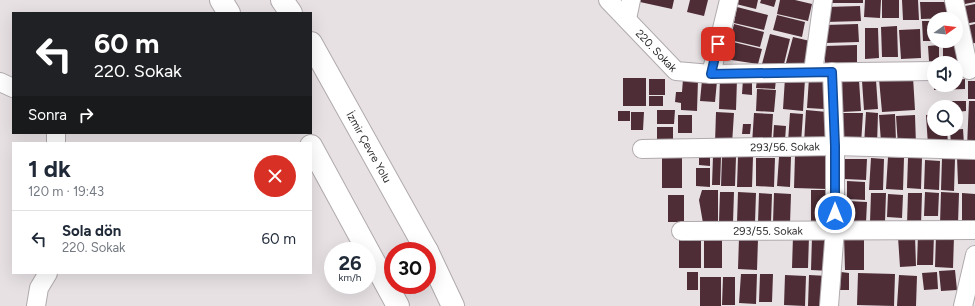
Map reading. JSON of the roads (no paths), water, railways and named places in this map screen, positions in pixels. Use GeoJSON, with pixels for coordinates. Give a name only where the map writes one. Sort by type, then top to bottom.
{"type":"FeatureCollection","features":[{"type":"Feature","properties":{"kind":"highway"},"geometry":{"type":"LineString","coordinates":[[221,0],[228,12]]}},
{"type":"Feature","properties":{"kind":"highway"},"geometry":{"type":"LineString","coordinates":[[282,0],[290,12]]}},
{"type":"Feature","properties":{"kind":"highway","name":"İzmir Çevre Yolu"},"geometry":{"type":"LineString","coordinates":[[312,45],[422,242]]}},
{"type":"Feature","properties":{"kind":"highway"},"geometry":{"type":"LineString","coordinates":[[312,148],[398,306]]}},
{"type":"Feature","properties":{"kind":"highway","name":"İzmir Çevre Yolu"},"geometry":{"type":"LineString","coordinates":[[436,270],[453,306]]}},
{"type":"Feature","properties":{"kind":"street","name":"220. Sokak"},"geometry":{"type":"LineString","coordinates":[[608,0],[676,70],[711,74],[927,71]]}},
{"type":"Feature","properties":{"kind":"street"},"geometry":{"type":"LineString","coordinates":[[627,19],[631,0]]}},
{"type":"Feature","properties":{"kind":"street"},"geometry":{"type":"LineString","coordinates":[[711,74],[729,0]]}},
{"type":"Feature","properties":{"kind":"street"},"geometry":{"type":"LineString","coordinates":[[813,72],[823,0]]}},
{"type":"Feature","properties":{"kind":"street"},"geometry":{"type":"LineString","coordinates":[[954,0],[967,70]]}},
{"type":"Feature","properties":{"kind":"street"},"geometry":{"type":"LineString","coordinates":[[829,306],[835,229],[835,146],[832,72]]}},
{"type":"Feature","properties":{"kind":"street"},"geometry":{"type":"LineString","coordinates":[[0,82],[12,88]]}},
{"type":"Feature","properties":{"kind":"street","name":"293/56. Sokak"},"geometry":{"type":"LineString","coordinates":[[642,149],[835,146],[975,150]]}},
{"type":"Feature","properties":{"kind":"street","name":"293/55. Sokak"},"geometry":{"type":"LineString","coordinates":[[681,231],[835,229],[975,230]]}},
{"type":"Feature","properties":{"kind":"street"},"geometry":{"type":"LineString","coordinates":[[963,306],[975,255]]}},
{"type":"Feature","properties":{"kind":"street"},"geometry":{"type":"LineString","coordinates":[[36,306],[39,288],[47,274]]}}]}
